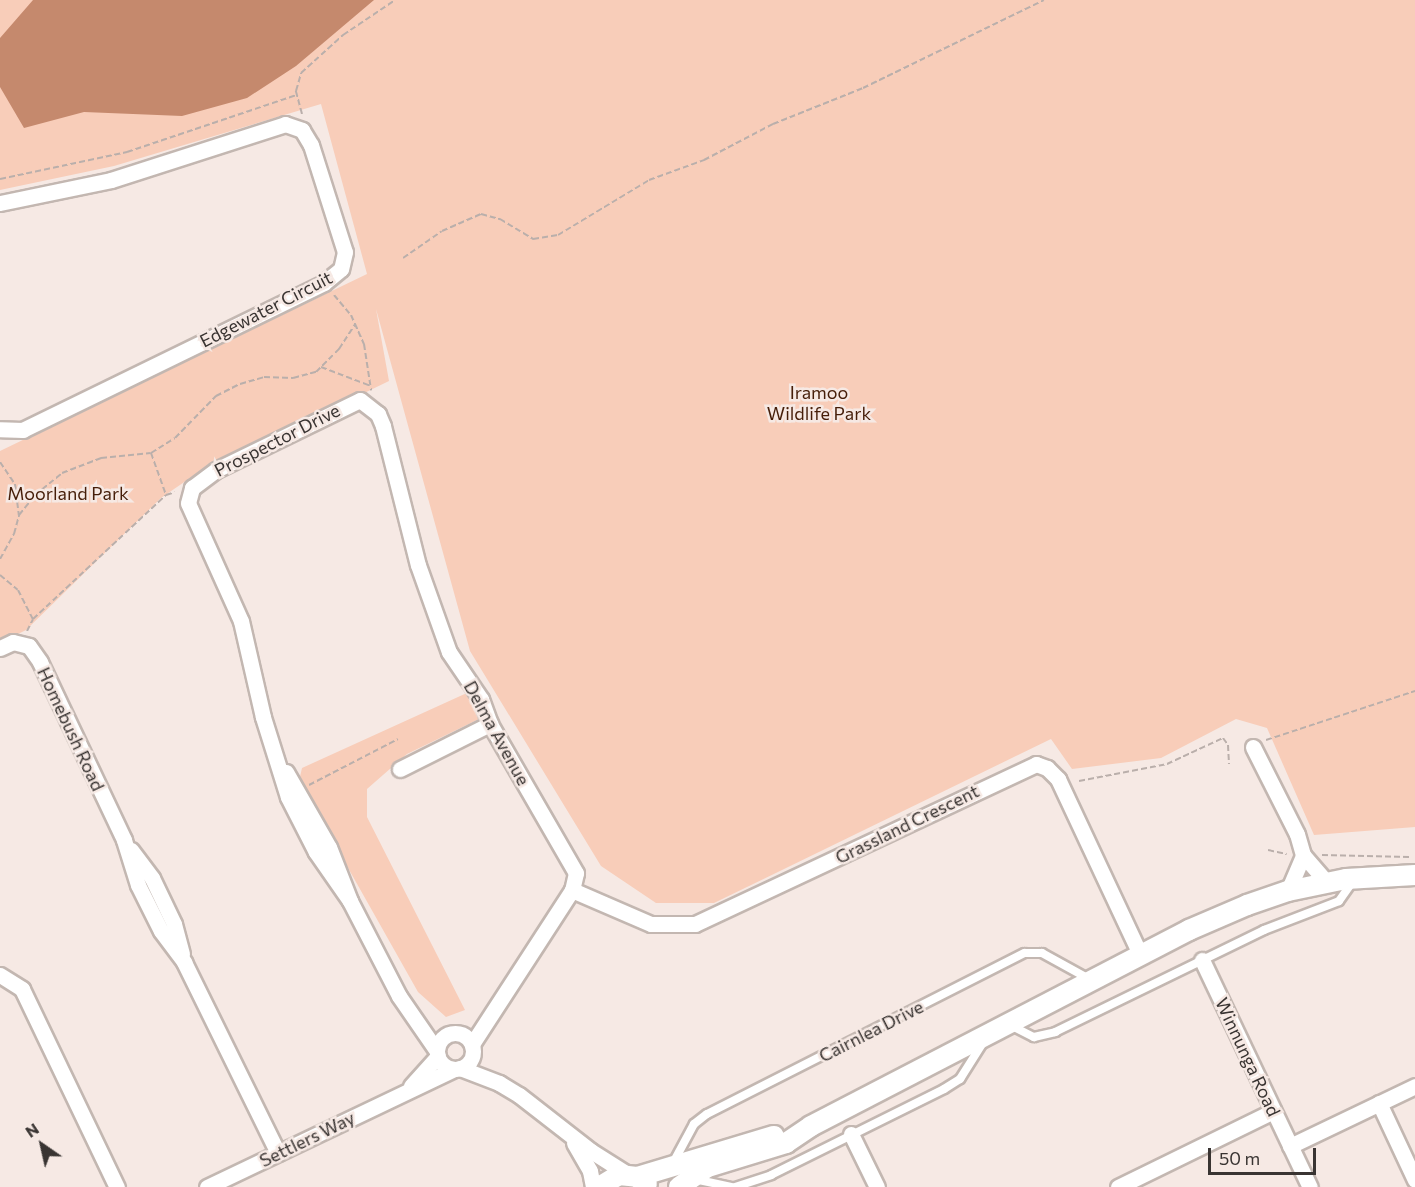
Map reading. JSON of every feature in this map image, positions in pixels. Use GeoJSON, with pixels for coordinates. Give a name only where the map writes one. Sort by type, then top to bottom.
{"type":"FeatureCollection","features":[{"type":"Feature","properties":{"kind":"street","name":"Edgewater Circuit"},"geometry":{"type":"LineString","coordinates":[[0,203],[111,180],[285,124],[302,130],[311,145],[345,252],[341,269],[324,283],[23,430],[0,429]]}},
{"type":"Feature","properties":{"kind":"street","name":"Delma Avenue"},"geometry":{"type":"LineString","coordinates":[[371,398],[383,426],[432,610],[449,652],[481,699],[490,724],[575,867],[572,890]]}},
{"type":"Feature","properties":{"kind":"street","name":"Prospector Drive"},"geometry":{"type":"LineString","coordinates":[[371,398],[354,402],[226,464],[202,479],[189,495],[195,519],[241,621],[263,717],[280,765],[300,792],[329,848],[350,901],[411,1013],[437,1053]]}},
{"type":"Feature","properties":{"kind":"street","name":"Homebush Road"},"geometry":{"type":"LineString","coordinates":[[0,648],[13,642],[29,646],[40,662],[124,840],[152,878],[174,924],[184,962],[278,1153]]}},
{"type":"Feature","properties":{"kind":"street"},"geometry":{"type":"LineString","coordinates":[[400,769],[490,724]]}},
{"type":"Feature","properties":{"kind":"street"},"geometry":{"type":"LineString","coordinates":[[1253,747],[1297,834],[1303,855],[1327,883]]}},
{"type":"Feature","properties":{"kind":"street","name":"Grassland Crescent"},"geometry":{"type":"LineString","coordinates":[[572,890],[651,924],[695,924],[1036,764],[1047,768],[1058,779],[1141,956]]}},
{"type":"Feature","properties":{"kind":"street"},"geometry":{"type":"LineString","coordinates":[[1288,891],[1303,855]]}},
{"type":"Feature","properties":{"kind":"street"},"geometry":{"type":"LineString","coordinates":[[684,1183],[708,1167],[775,1148],[811,1126],[1208,921],[1288,891],[1354,879],[1415,875]]}},
{"type":"Feature","properties":{"kind":"street"},"geometry":{"type":"LineString","coordinates":[[457,1069],[469,1062],[472,1048],[495,1006],[572,890]]}},
{"type":"Feature","properties":{"kind":"street","name":"Winnunga Road"},"geometry":{"type":"LineString","coordinates":[[1202,960],[1310,1187]]}},
{"type":"Feature","properties":{"kind":"street"},"geometry":{"type":"LineString","coordinates":[[0,971],[22,989],[117,1187]]}},
{"type":"Feature","properties":{"kind":"street"},"geometry":{"type":"LineString","coordinates":[[495,1006],[440,1040],[437,1053],[444,1065],[499,1083],[638,1180]]}},
{"type":"Feature","properties":{"kind":"street"},"geometry":{"type":"LineString","coordinates":[[411,1013],[454,1033],[472,1048],[499,1083]]}},
{"type":"Feature","properties":{"kind":"street","name":"Settlers Way"},"geometry":{"type":"LineString","coordinates":[[407,1090],[437,1053]]}},
{"type":"Feature","properties":{"kind":"street","name":"Settlers Way"},"geometry":{"type":"LineString","coordinates":[[207,1187],[407,1090],[457,1069]]}},
{"type":"Feature","properties":{"kind":"street"},"geometry":{"type":"LineString","coordinates":[[1290,1146],[1415,1086]]}},
{"type":"Feature","properties":{"kind":"street"},"geometry":{"type":"LineString","coordinates":[[1378,1103],[1415,1180]]}},
{"type":"Feature","properties":{"kind":"street"},"geometry":{"type":"LineString","coordinates":[[1118,1187],[1273,1112]]}},
{"type":"Feature","properties":{"kind":"street"},"geometry":{"type":"LineString","coordinates":[[599,1187],[609,1178],[638,1180],[726,1147],[811,1126]]}},
{"type":"Feature","properties":{"kind":"street"},"geometry":{"type":"LineString","coordinates":[[568,1132],[584,1157],[594,1187]]}},
{"type":"Feature","properties":{"kind":"street"},"geometry":{"type":"LineString","coordinates":[[851,1134],[878,1187]]}},
{"type":"Feature","properties":{"kind":"lane"},"geometry":{"type":"LineString","coordinates":[[1009,1025],[1034,1037],[1055,1032],[1264,930],[1339,902],[1354,879]]}},
{"type":"Feature","properties":{"kind":"lane","name":"Cairnlea Drive"},"geometry":{"type":"LineString","coordinates":[[671,1167],[694,1124],[707,1114],[1025,953],[1042,953],[1094,981]]}},
{"type":"Feature","properties":{"kind":"lane"},"geometry":{"type":"LineString","coordinates":[[684,1183],[733,1187],[771,1174],[960,1079],[985,1037]]}},
{"type":"Feature","properties":{"kind":"path"},"geometry":{"type":"LineString","coordinates":[[302,116],[296,95],[297,82],[306,67],[343,34],[395,0]]}},
{"type":"Feature","properties":{"kind":"path"},"geometry":{"type":"LineString","coordinates":[[403,258],[442,231],[481,214],[500,219],[532,239],[558,235],[649,180],[704,160],[773,124],[863,88],[1044,0]]}},
{"type":"Feature","properties":{"kind":"path"},"geometry":{"type":"LineString","coordinates":[[0,179],[127,152],[296,95]]}},
{"type":"Feature","properties":{"kind":"path"},"geometry":{"type":"LineString","coordinates":[[328,290],[355,324],[370,367],[371,398]]}},
{"type":"Feature","properties":{"kind":"path"},"geometry":{"type":"LineString","coordinates":[[19,515],[35,495],[62,473],[101,458],[151,453],[175,438],[216,396],[240,384],[264,377],[293,378],[316,372],[355,324]]}},
{"type":"Feature","properties":{"kind":"path"},"geometry":{"type":"LineString","coordinates":[[321,367],[371,386]]}},
{"type":"Feature","properties":{"kind":"path"},"geometry":{"type":"LineString","coordinates":[[151,453],[166,495]]}},
{"type":"Feature","properties":{"kind":"path"},"geometry":{"type":"LineString","coordinates":[[0,462],[15,484],[19,515],[14,534],[0,559]]}},
{"type":"Feature","properties":{"kind":"path"},"geometry":{"type":"LineString","coordinates":[[25,635],[33,618],[166,495],[180,493]]}},
{"type":"Feature","properties":{"kind":"path"},"geometry":{"type":"LineString","coordinates":[[0,575],[18,590],[33,618]]}},
{"type":"Feature","properties":{"kind":"path"},"geometry":{"type":"LineString","coordinates":[[1253,747],[1275,734],[1415,691]]}},
{"type":"Feature","properties":{"kind":"path"},"geometry":{"type":"LineString","coordinates":[[1079,781],[1167,764],[1223,738],[1228,745],[1229,764]]}},
{"type":"Feature","properties":{"kind":"path"},"geometry":{"type":"LineString","coordinates":[[309,785],[398,739]]}},
{"type":"Feature","properties":{"kind":"path"},"geometry":{"type":"LineString","coordinates":[[1268,850],[1303,855],[1415,857]]}},
{"type":"Feature","properties":{"kind":"green space","name":"Iramoo Wildlife Park"},"geometry":{"type":"Polygon","coordinates":[[[0,0],[1415,0],[1415,827],[1314,835],[1267,728],[1236,719],[1161,758],[1072,769],[1051,739],[714,903],[656,903],[601,866],[470,651],[376,309],[389,381],[193,476],[161,498],[26,630],[0,643],[0,451],[367,274],[321,104],[114,166],[0,190],[0,0]]]}},
{"type":"Feature","properties":{"kind":"green space"},"geometry":{"type":"Polygon","coordinates":[[[469,692],[481,718],[407,754],[367,789],[367,817],[465,1010],[446,1017],[418,992],[299,781],[302,768],[469,692]]]}},
{"type":"Feature","properties":{"kind":"shaded area"},"geometry":{"type":"Polygon","coordinates":[[[33,0],[374,0],[296,66],[247,98],[182,116],[84,112],[24,128],[0,87],[0,38],[33,0]]]}},
{"type":"Feature","properties":{"kind":"park label","name":"Moorland Park"},"geometry":{"type":"Point","coordinates":[68,493]}}]}
